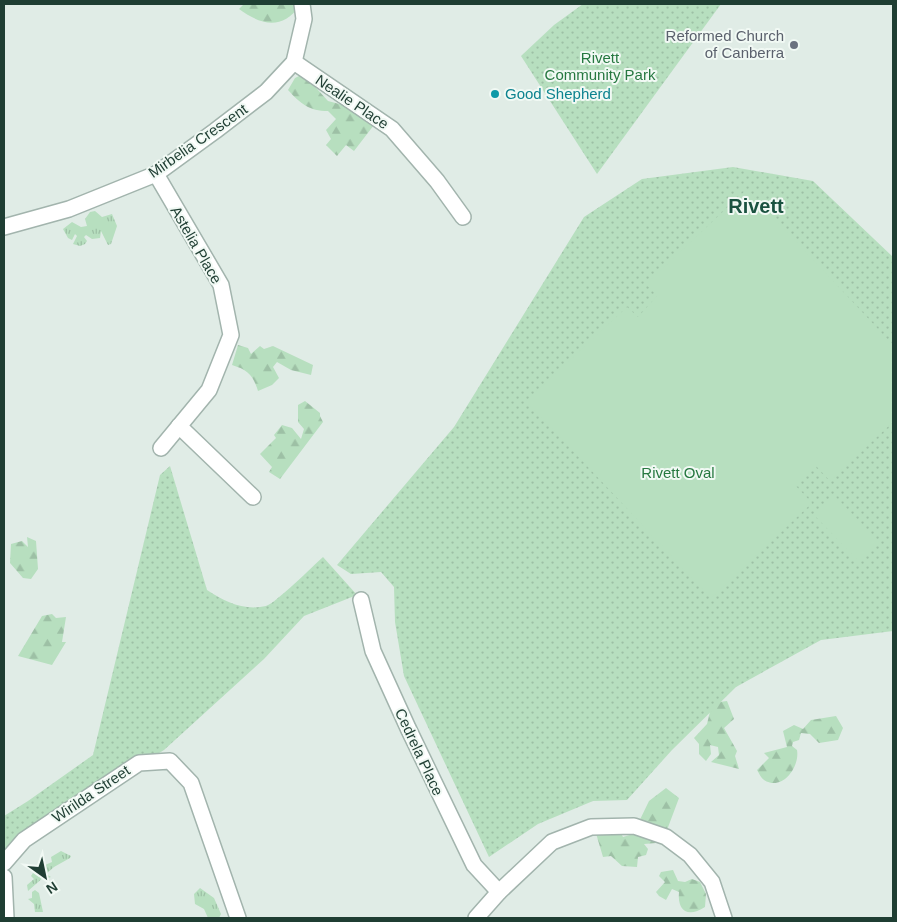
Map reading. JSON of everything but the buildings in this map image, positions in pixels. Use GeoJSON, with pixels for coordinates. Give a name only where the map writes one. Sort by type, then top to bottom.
{"type":"FeatureCollection","features":[{"type":"Feature","properties":{"kind":"street","name":"Mirbelia Crescent"},"geometry":{"type":"LineString","coordinates":[[4,227],[69,209],[156,174],[266,92],[294,62],[304,19],[302,4]]}},
{"type":"Feature","properties":{"kind":"street","name":"Nealie Place"},"geometry":{"type":"LineString","coordinates":[[294,62],[392,129],[438,181],[463,217]]}},
{"type":"Feature","properties":{"kind":"street","name":"Astelia Place"},"geometry":{"type":"LineString","coordinates":[[156,174],[220,285],[231,335],[209,390],[161,448]]}},
{"type":"Feature","properties":{"kind":"street"},"geometry":{"type":"LineString","coordinates":[[179,426],[253,497]]}},
{"type":"Feature","properties":{"kind":"street","name":"Cedrela Place"},"geometry":{"type":"LineString","coordinates":[[361,600],[373,650],[408,728],[474,865],[499,892]]}},
{"type":"Feature","properties":{"kind":"street","name":"Wirilda Street"},"geometry":{"type":"LineString","coordinates":[[4,864],[24,840],[139,762],[170,761],[191,783],[238,918]]}},
{"type":"Feature","properties":{"kind":"street"},"geometry":{"type":"LineString","coordinates":[[476,918],[499,892],[552,842],[591,827],[634,826],[666,836],[690,856],[712,882],[724,918]]}},
{"type":"Feature","properties":{"kind":"street"},"geometry":{"type":"LineString","coordinates":[[4,877],[6,918]]}},
{"type":"Feature","properties":{"kind":"green space"},"geometry":{"type":"Polygon","coordinates":[[[244,4],[300,5],[286,19],[271,23],[255,19],[239,9],[244,4]]]}},
{"type":"Feature","properties":{"kind":"green space","name":"Rivett Community Park"},"geometry":{"type":"Polygon","coordinates":[[[583,4],[721,4],[597,174],[521,56],[554,25],[583,4]]]}},
{"type":"Feature","properties":{"kind":"green space"},"geometry":{"type":"Polygon","coordinates":[[[301,75],[309,80],[328,101],[358,109],[374,125],[354,151],[346,145],[337,156],[326,145],[331,139],[326,130],[336,119],[328,111],[316,110],[306,106],[288,90],[295,78],[301,75]]]}},
{"type":"Feature","properties":{"kind":"green space","name":"Rivett Oval"},"geometry":{"type":"Polygon","coordinates":[[[733,167],[813,181],[893,257],[893,631],[821,640],[736,687],[672,750],[627,800],[593,801],[538,824],[489,857],[404,676],[395,622],[394,587],[381,572],[351,574],[337,565],[454,427],[584,217],[642,179],[733,167]]]}},
{"type":"Feature","properties":{"kind":"green space"},"geometry":{"type":"Polygon","coordinates":[[[747,189],[893,345],[893,422],[830,481],[816,466],[794,484],[812,503],[711,598],[526,401],[627,307],[638,317],[657,296],[646,284],[747,189]]]}},
{"type":"Feature","properties":{"kind":"green space"},"geometry":{"type":"Polygon","coordinates":[[[95,211],[102,217],[112,214],[117,226],[111,244],[108,245],[101,231],[100,238],[92,239],[86,235],[84,237],[87,241],[85,244],[80,246],[73,244],[77,236],[75,234],[72,240],[68,238],[63,229],[72,222],[81,227],[87,226],[85,219],[90,212],[95,211]]]}},
{"type":"Feature","properties":{"kind":"green space"},"geometry":{"type":"Polygon","coordinates":[[[238,345],[248,348],[251,354],[260,346],[264,349],[273,346],[313,365],[311,375],[291,370],[277,362],[273,367],[279,378],[272,385],[258,391],[249,374],[232,365],[238,345]]]}},
{"type":"Feature","properties":{"kind":"green space"},"geometry":{"type":"Polygon","coordinates":[[[305,401],[320,413],[323,422],[280,479],[269,472],[272,467],[260,454],[276,438],[274,435],[282,425],[292,428],[301,439],[304,429],[298,422],[298,405],[305,401]]]}},
{"type":"Feature","properties":{"kind":"green space"},"geometry":{"type":"Polygon","coordinates":[[[170,466],[207,590],[242,606],[266,606],[286,592],[323,557],[357,595],[304,616],[264,659],[164,750],[22,836],[4,857],[4,816],[93,755],[160,475],[170,466]]]}},
{"type":"Feature","properties":{"kind":"green space"},"geometry":{"type":"Polygon","coordinates":[[[834,495],[879,542],[859,562],[814,515],[834,495]]]}},
{"type":"Feature","properties":{"kind":"green space"},"geometry":{"type":"Polygon","coordinates":[[[27,537],[36,541],[38,569],[31,579],[23,578],[10,563],[11,544],[22,541],[28,547],[27,537]]]}},
{"type":"Feature","properties":{"kind":"green space"},"geometry":{"type":"Polygon","coordinates":[[[52,614],[56,618],[66,617],[62,642],[66,642],[52,665],[18,656],[42,616],[52,614]]]}},
{"type":"Feature","properties":{"kind":"green space"},"geometry":{"type":"Polygon","coordinates":[[[727,701],[734,719],[724,728],[737,751],[735,756],[739,769],[711,762],[719,755],[718,747],[710,745],[711,754],[706,761],[699,754],[699,744],[694,738],[707,724],[712,703],[727,701]]]}},
{"type":"Feature","properties":{"kind":"green space"},"geometry":{"type":"Polygon","coordinates":[[[836,716],[843,728],[838,740],[819,743],[810,734],[801,733],[799,740],[793,742],[792,746],[797,750],[797,756],[796,763],[789,776],[778,783],[771,783],[762,778],[757,770],[769,758],[764,753],[787,747],[783,731],[794,725],[803,729],[811,720],[836,716]]]}},
{"type":"Feature","properties":{"kind":"green space"},"geometry":{"type":"Polygon","coordinates":[[[666,788],[679,798],[667,830],[656,843],[644,844],[648,849],[646,855],[638,857],[637,867],[622,866],[611,856],[603,857],[595,830],[618,828],[623,837],[633,834],[649,801],[666,788]]]}},
{"type":"Feature","properties":{"kind":"green space"},"geometry":{"type":"Polygon","coordinates":[[[61,851],[71,856],[70,858],[46,874],[51,877],[45,876],[28,891],[27,885],[34,879],[31,876],[33,873],[39,877],[45,865],[52,862],[51,857],[61,851]]]}},
{"type":"Feature","properties":{"kind":"green space"},"geometry":{"type":"Polygon","coordinates":[[[673,870],[678,881],[685,882],[692,879],[700,882],[706,894],[705,907],[693,912],[685,911],[680,904],[679,892],[672,889],[666,900],[659,896],[656,892],[665,882],[659,876],[661,872],[673,870]]]}},
{"type":"Feature","properties":{"kind":"green space"},"geometry":{"type":"Polygon","coordinates":[[[200,888],[214,898],[221,914],[219,918],[208,918],[204,909],[195,904],[194,894],[200,888]]]}},
{"type":"Feature","properties":{"kind":"green space"},"geometry":{"type":"Polygon","coordinates":[[[35,890],[39,893],[43,912],[35,912],[34,904],[28,899],[32,898],[32,892],[35,890]]]}},
{"type":"Feature","properties":{"kind":"place","name":"Reformed Church of Canberra"},"geometry":{"type":"Point","coordinates":[794,45]}},
{"type":"Feature","properties":{"kind":"place","name":"Good Shepherd"},"geometry":{"type":"Point","coordinates":[495,94]}},
{"type":"Feature","properties":{"kind":"district","name":"Rivett"},"geometry":{"type":"Point","coordinates":[756,206]}}]}
